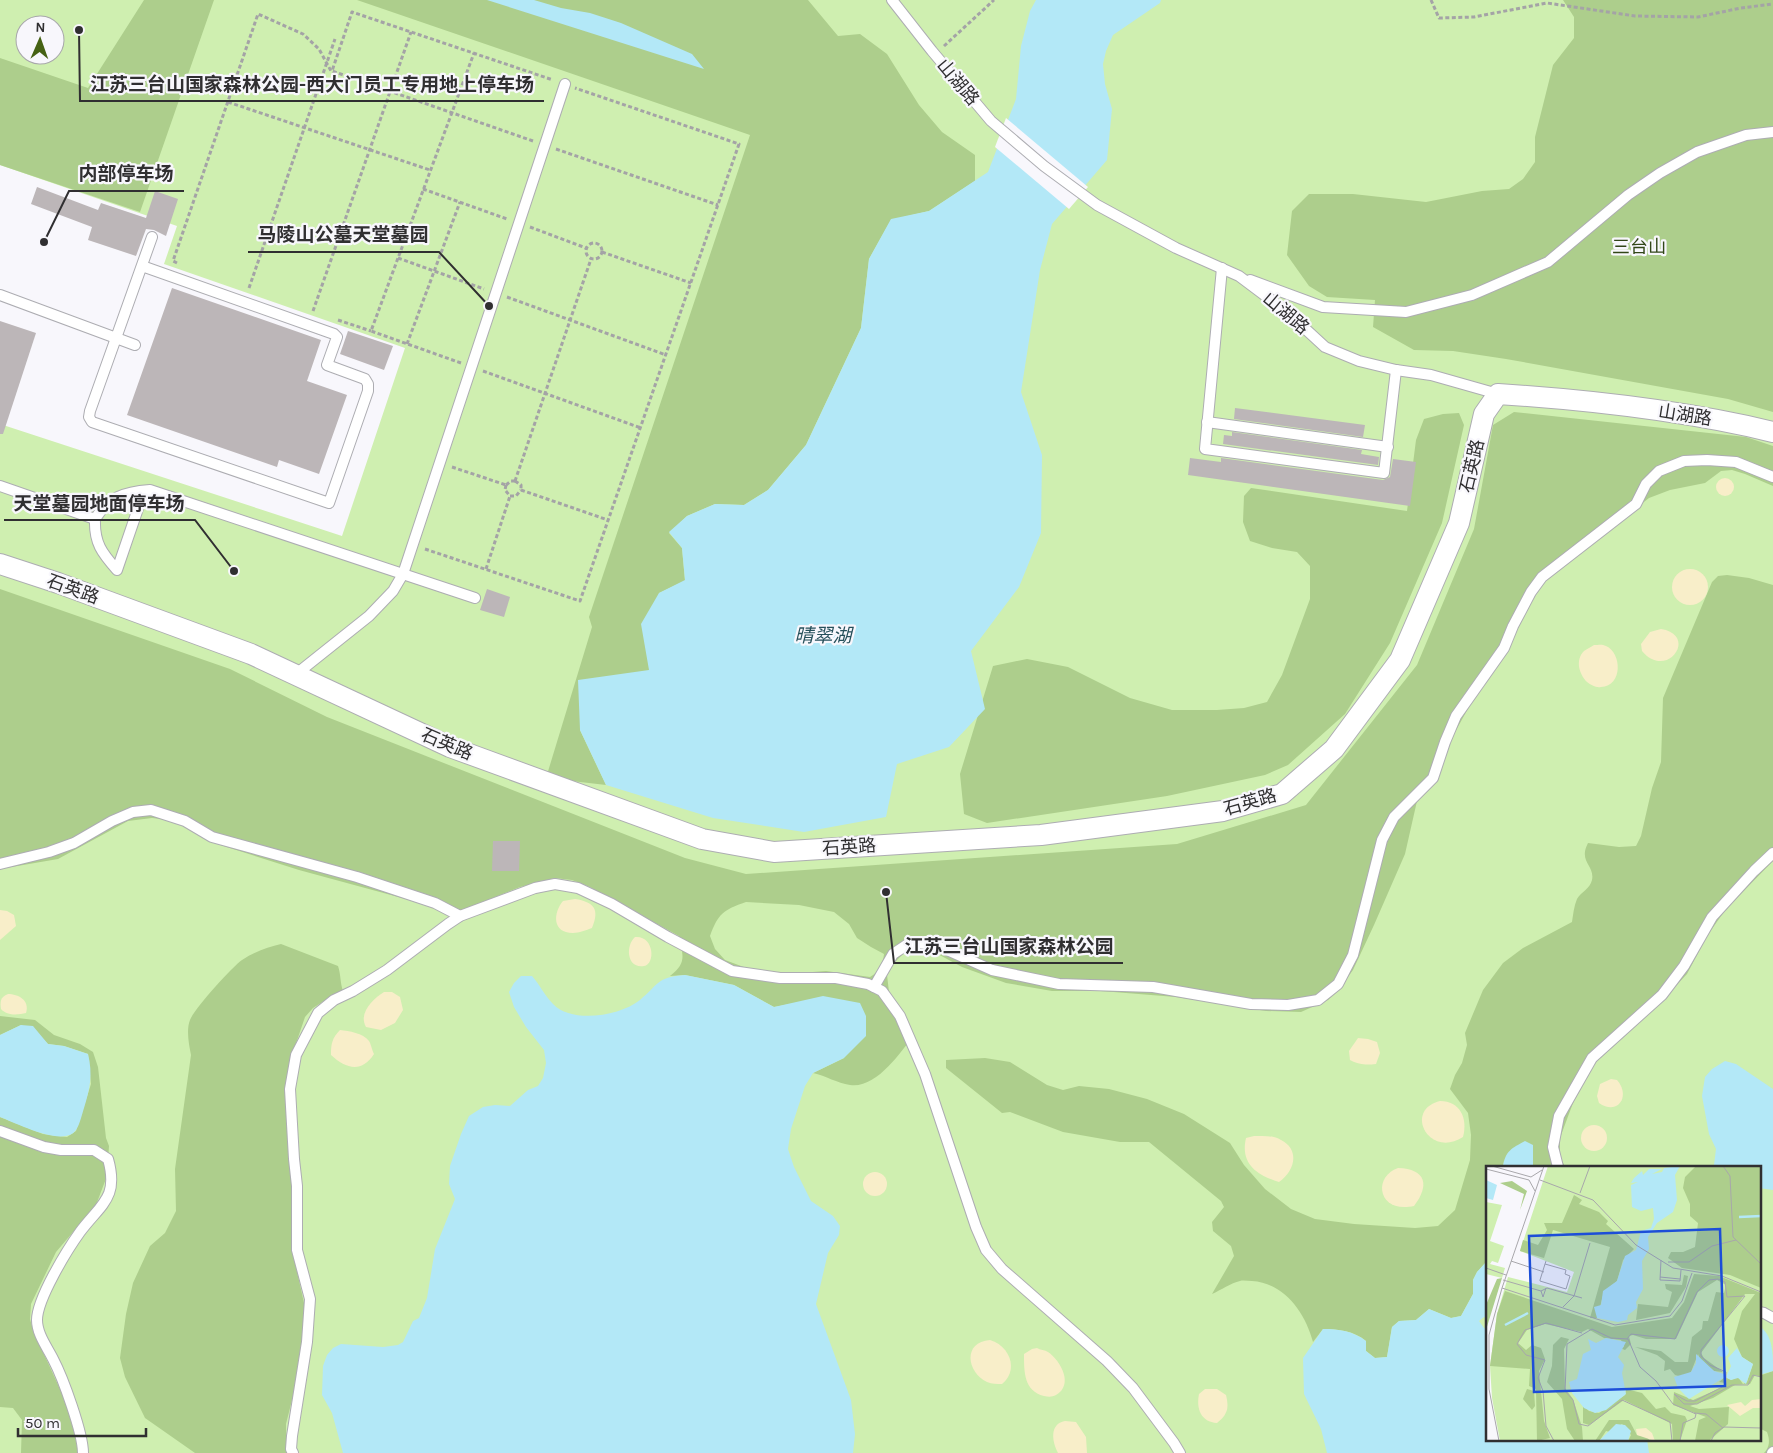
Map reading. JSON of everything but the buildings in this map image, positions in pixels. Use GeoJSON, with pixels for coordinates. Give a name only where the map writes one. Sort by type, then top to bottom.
{"type":"FeatureCollection","features":[{"type":"Feature","properties":{"kind":"street","name":"山湖路"},"geometry":{"type":"LineString","coordinates":[[1498,394],[1562,398],[1654,410],[1744,424],[1773,432]]}},
{"type":"Feature","properties":{"kind":"street","name":"石英路"},"geometry":{"type":"LineString","coordinates":[[0,564],[58,583],[251,654],[450,747],[702,839],[774,852],[1041,835],[1223,811],[1282,794],[1334,749],[1400,660],[1459,523],[1484,414],[1498,394]]}},
{"type":"Feature","properties":{"kind":"lane","name":"山湖路"},"geometry":{"type":"LineString","coordinates":[[892,0],[991,121],[1044,166],[1097,205],[1176,248],[1239,276],[1287,312],[1325,347],[1359,361],[1396,370],[1432,375],[1498,394]]}},
{"type":"Feature","properties":{"kind":"lane"},"geometry":{"type":"LineString","coordinates":[[295,675],[369,616],[394,591],[403,574],[565,84]]}},
{"type":"Feature","properties":{"kind":"lane"},"geometry":{"type":"LineString","coordinates":[[1239,276],[1323,307],[1406,312],[1472,295],[1548,262],[1628,196],[1682,160],[1697,152],[1746,135],[1773,132]]}},
{"type":"Feature","properties":{"kind":"lane"},"geometry":{"type":"LineString","coordinates":[[142,266],[334,334],[337,338],[327,365],[365,379],[368,384],[368,391],[329,503],[92,422],[89,417],[90,411],[152,237]]}},
{"type":"Feature","properties":{"kind":"lane"},"geometry":{"type":"LineString","coordinates":[[1222,268],[1205,450],[1384,473],[1396,370]]}},
{"type":"Feature","properties":{"kind":"lane"},"geometry":{"type":"LineString","coordinates":[[0,296],[135,345]]}},
{"type":"Feature","properties":{"kind":"lane"},"geometry":{"type":"LineString","coordinates":[[1207,422],[1388,447]]}},
{"type":"Feature","properties":{"kind":"lane"},"geometry":{"type":"LineString","coordinates":[[874,987],[893,954],[908,944],[920,943],[938,946],[992,970],[1059,984],[1153,987],[1251,1004],[1288,1005],[1318,1000],[1338,984],[1353,955],[1382,840],[1394,817],[1433,778],[1456,716],[1504,648],[1512,626],[1531,592],[1542,577],[1636,504],[1646,484],[1659,471],[1684,461],[1707,460],[1736,462],[1773,477]]}},
{"type":"Feature","properties":{"kind":"lane"},"geometry":{"type":"LineString","coordinates":[[0,486],[95,519]]}},
{"type":"Feature","properties":{"kind":"lane"},"geometry":{"type":"LineString","coordinates":[[144,491],[117,570],[98,545],[94,532],[95,519],[102,508],[115,498],[129,492],[150,490],[475,598]]}},
{"type":"Feature","properties":{"kind":"lane"},"geometry":{"type":"LineString","coordinates":[[0,864],[48,852],[74,843],[112,821],[134,812],[151,810],[185,821],[212,837],[357,877],[435,902],[460,916]]}},
{"type":"Feature","properties":{"kind":"lane"},"geometry":{"type":"LineString","coordinates":[[1558,1166],[1553,1147],[1559,1116],[1592,1058],[1662,995],[1684,966],[1712,917],[1773,853]]}},
{"type":"Feature","properties":{"kind":"lane"},"geometry":{"type":"LineString","coordinates":[[293,1453],[291,1449],[292,1436],[308,1342],[310,1299],[296,1250],[297,1186],[290,1089],[296,1055],[318,1014],[334,1000],[353,991],[387,970],[460,916],[535,888],[555,884],[578,888],[612,904],[668,937],[732,971],[780,978],[836,978],[868,984],[882,991],[900,1016],[925,1074],[976,1227],[986,1250],[1002,1269],[1107,1361],[1133,1388],[1180,1453]]}},
{"type":"Feature","properties":{"kind":"lane"},"geometry":{"type":"LineString","coordinates":[[0,1131],[44,1148],[94,1150],[108,1159],[112,1173],[111,1187],[106,1200],[80,1232],[52,1277],[37,1320],[42,1340],[54,1360],[68,1396],[83,1444],[83,1453]]}},
{"type":"Feature","properties":{"kind":"lane"},"geometry":{"type":"LineString","coordinates":[[1760,1312],[1773,1318]]}},
{"type":"Feature","properties":{"kind":"path"},"geometry":{"type":"LineString","coordinates":[[935,54],[994,0]]}},
{"type":"Feature","properties":{"kind":"path"},"geometry":{"type":"LineString","coordinates":[[1431,0],[1438,18],[1474,17],[1548,3],[1635,16],[1698,17],[1741,8],[1773,4]]}},
{"type":"Feature","properties":{"kind":"path"},"geometry":{"type":"LineString","coordinates":[[332,71],[352,12],[740,144],[580,601],[412,545]]}},
{"type":"Feature","properties":{"kind":"path"},"geometry":{"type":"LineString","coordinates":[[182,264],[173,261],[258,14],[303,34],[319,48],[332,71],[718,205]]}},
{"type":"Feature","properties":{"kind":"path"},"geometry":{"type":"LineString","coordinates":[[321,314],[313,311],[411,32]]}},
{"type":"Feature","properties":{"kind":"path"},"geometry":{"type":"LineString","coordinates":[[241,285],[249,288],[335,39]]}},
{"type":"Feature","properties":{"kind":"path"},"geometry":{"type":"LineString","coordinates":[[371,331],[474,53]]}},
{"type":"Feature","properties":{"kind":"path"},"geometry":{"type":"LineString","coordinates":[[228,102],[430,170]]}},
{"type":"Feature","properties":{"kind":"path"},"geometry":{"type":"LineString","coordinates":[[407,344],[460,202]]}},
{"type":"Feature","properties":{"kind":"path"},"geometry":{"type":"LineString","coordinates":[[591,259],[585,251],[589,244],[594,243],[599,245],[602,252],[691,283]]}},
{"type":"Feature","properties":{"kind":"path"},"geometry":{"type":"LineString","coordinates":[[591,259],[598,258],[602,252]]}},
{"type":"Feature","properties":{"kind":"path"},"geometry":{"type":"LineString","coordinates":[[398,258],[666,355]]}},
{"type":"Feature","properties":{"kind":"path"},"geometry":{"type":"LineString","coordinates":[[515,481],[591,259]]}},
{"type":"Feature","properties":{"kind":"path"},"geometry":{"type":"LineString","coordinates":[[338,319],[641,428]]}},
{"type":"Feature","properties":{"kind":"path"},"geometry":{"type":"LineString","coordinates":[[440,462],[506,485]]}},
{"type":"Feature","properties":{"kind":"path"},"geometry":{"type":"LineString","coordinates":[[510,496],[505,490],[506,485],[511,481],[515,481]]}},
{"type":"Feature","properties":{"kind":"path"},"geometry":{"type":"LineString","coordinates":[[515,481],[521,486],[521,490]]}},
{"type":"Feature","properties":{"kind":"path"},"geometry":{"type":"LineString","coordinates":[[521,490],[608,520]]}},
{"type":"Feature","properties":{"kind":"path"},"geometry":{"type":"LineString","coordinates":[[510,496],[516,496],[521,490]]}},
{"type":"Feature","properties":{"kind":"path"},"geometry":{"type":"LineString","coordinates":[[486,569],[510,496]]}},
{"type":"Feature","properties":{"kind":"green space"},"geometry":{"type":"Polygon","coordinates":[[[0,0],[1773,0],[1773,1453],[0,1453],[0,424],[342,536],[405,348],[164,264],[177,226],[0,165],[0,0]]]}},
{"type":"Feature","properties":{"kind":"green space"},"geometry":{"type":"Polygon","coordinates":[[[144,0],[214,0],[140,212],[0,165],[0,58],[15,63],[15,65],[21,65],[88,88],[144,0]]]}},
{"type":"Feature","properties":{"kind":"green space"},"geometry":{"type":"Polygon","coordinates":[[[357,0],[808,0],[838,36],[860,34],[887,54],[919,105],[942,132],[975,155],[975,181],[929,211],[891,220],[869,259],[861,328],[806,445],[768,490],[744,505],[715,504],[687,516],[669,533],[682,548],[685,581],[659,593],[649,670],[580,730],[606,785],[546,778],[592,627],[589,617],[750,135],[357,0]]]}},
{"type":"Feature","properties":{"kind":"green space","name":"三台山"},"geometry":{"type":"Polygon","coordinates":[[[1563,0],[1773,0],[1773,412],[1728,399],[1506,359],[1453,351],[1414,350],[1373,327],[1375,300],[1327,297],[1309,286],[1287,255],[1292,211],[1309,194],[1353,194],[1426,202],[1482,191],[1509,189],[1523,179],[1535,162],[1535,137],[1553,65],[1574,38],[1574,17],[1563,0]]]}},
{"type":"Feature","properties":{"kind":"green space"},"geometry":{"type":"Polygon","coordinates":[[[1514,412],[1746,437],[1773,446],[1773,486],[1732,470],[1721,471],[1705,483],[1670,490],[1649,498],[1540,586],[1503,657],[1476,694],[1454,734],[1437,778],[1417,801],[1405,854],[1353,970],[1337,992],[1328,1000],[1301,1012],[1266,1011],[1176,997],[1101,991],[1052,991],[1006,983],[962,967],[932,951],[917,948],[905,952],[895,962],[887,975],[889,992],[914,1035],[878,1076],[860,1085],[850,1085],[813,1073],[844,1058],[796,1003],[774,1007],[734,985],[685,975],[670,976],[679,967],[682,959],[679,936],[590,887],[572,880],[555,878],[520,887],[463,910],[445,912],[435,907],[299,870],[211,842],[189,828],[170,820],[152,818],[128,821],[58,859],[0,869],[0,589],[230,669],[327,717],[685,858],[746,874],[1177,844],[1306,805],[1417,665],[1474,529],[1493,425],[1514,412]],[[746,902],[727,910],[719,918],[710,936],[715,949],[725,960],[749,969],[770,972],[799,973],[826,971],[870,977],[878,970],[882,964],[884,954],[857,938],[849,924],[834,912],[799,905],[746,902]]]}},
{"type":"Feature","properties":{"kind":"green space"},"geometry":{"type":"Polygon","coordinates":[[[1459,413],[1464,425],[1442,523],[1390,643],[1345,714],[1288,765],[1265,775],[1167,796],[987,823],[964,814],[960,774],[993,666],[1027,659],[1068,667],[1130,698],[1172,710],[1244,708],[1267,702],[1282,675],[1310,599],[1310,566],[1297,552],[1272,548],[1250,541],[1243,522],[1244,496],[1251,488],[1407,511],[1416,440],[1424,419],[1443,414],[1459,413]]]}},
{"type":"Feature","properties":{"kind":"green space"},"geometry":{"type":"Polygon","coordinates":[[[1727,575],[1749,578],[1773,585],[1773,861],[1726,909],[1707,936],[1687,974],[1653,1010],[1595,1063],[1573,1103],[1560,1138],[1560,1156],[1565,1166],[1533,1166],[1532,1158],[1504,1161],[1503,1166],[1486,1166],[1486,1262],[1473,1280],[1473,1294],[1461,1316],[1451,1318],[1429,1309],[1416,1320],[1399,1321],[1392,1327],[1387,1357],[1375,1358],[1366,1351],[1366,1341],[1346,1331],[1323,1329],[1313,1342],[1299,1310],[1292,1301],[1274,1287],[1252,1281],[1241,1281],[1212,1294],[1234,1256],[1231,1246],[1213,1231],[1212,1222],[1224,1207],[1221,1201],[1149,1142],[1120,1142],[1063,1132],[1010,1112],[1002,1113],[946,1068],[946,1060],[985,1058],[1010,1062],[1047,1085],[1063,1090],[1079,1086],[1109,1089],[1147,1099],[1184,1114],[1230,1143],[1244,1165],[1265,1189],[1291,1209],[1315,1219],[1354,1224],[1415,1228],[1438,1226],[1455,1210],[1470,1160],[1471,1135],[1468,1113],[1450,1089],[1462,1063],[1467,1045],[1465,1033],[1483,990],[1503,963],[1523,948],[1572,922],[1577,899],[1592,880],[1585,855],[1588,843],[1619,847],[1636,846],[1641,836],[1652,788],[1661,762],[1663,698],[1712,582],[1718,576],[1727,575]]]}},
{"type":"Feature","properties":{"kind":"green space"},"geometry":{"type":"Polygon","coordinates":[[[281,944],[338,966],[343,991],[313,1008],[305,1017],[289,1064],[287,1086],[293,1182],[294,1258],[304,1303],[304,1326],[294,1392],[286,1424],[286,1446],[288,1453],[195,1453],[145,1418],[125,1377],[120,1358],[126,1314],[133,1283],[150,1246],[165,1233],[176,1211],[175,1169],[191,1055],[188,1033],[190,1020],[198,1007],[242,960],[261,950],[281,944]]]}},
{"type":"Feature","properties":{"kind":"green space"},"geometry":{"type":"Polygon","coordinates":[[[0,1016],[35,1020],[54,1035],[80,1044],[93,1052],[98,1067],[106,1138],[109,1146],[107,1176],[96,1205],[56,1252],[31,1304],[30,1319],[33,1330],[64,1398],[75,1435],[78,1453],[21,1453],[22,1420],[13,1408],[0,1407],[0,1117],[43,1134],[67,1137],[76,1131],[91,1084],[88,1054],[64,1046],[48,1044],[40,1036],[21,1025],[0,1035],[0,1016]]]}},
{"type":"Feature","properties":{"kind":"green space"},"geometry":{"type":"Polygon","coordinates":[[[1773,1371],[1773,1453],[1764,1453],[1769,1441],[1767,1432],[1760,1428],[1760,1376],[1773,1371]]]}},
{"type":"Feature","properties":{"kind":"sand"},"geometry":{"type":"Polygon","coordinates":[[[1725,478],[1731,481],[1734,487],[1731,493],[1725,496],[1719,493],[1716,487],[1719,481],[1725,478]]]}},
{"type":"Feature","properties":{"kind":"sand"},"geometry":{"type":"Polygon","coordinates":[[[1690,569],[1702,575],[1708,587],[1702,599],[1690,605],[1678,599],[1672,587],[1678,575],[1690,569]]]}},
{"type":"Feature","properties":{"kind":"sand"},"geometry":{"type":"Polygon","coordinates":[[[1661,629],[1672,633],[1678,639],[1678,647],[1675,654],[1669,659],[1661,661],[1652,659],[1642,651],[1641,644],[1650,632],[1661,629]]]}},
{"type":"Feature","properties":{"kind":"sand"},"geometry":{"type":"Polygon","coordinates":[[[1594,645],[1606,646],[1615,655],[1618,669],[1613,681],[1608,685],[1595,687],[1584,679],[1580,671],[1581,655],[1594,645]]]}},
{"type":"Feature","properties":{"kind":"sand"},"geometry":{"type":"Polygon","coordinates":[[[575,899],[591,904],[595,911],[594,921],[592,928],[573,933],[566,932],[558,926],[556,921],[557,911],[563,901],[575,899]]]}},
{"type":"Feature","properties":{"kind":"sand"},"geometry":{"type":"Polygon","coordinates":[[[0,910],[14,915],[16,926],[0,940],[0,910]]]}},
{"type":"Feature","properties":{"kind":"sand"},"geometry":{"type":"Polygon","coordinates":[[[635,937],[646,940],[651,950],[650,960],[644,966],[634,964],[629,956],[630,946],[635,937]]]}},
{"type":"Feature","properties":{"kind":"sand"},"geometry":{"type":"Polygon","coordinates":[[[384,992],[392,992],[400,997],[403,1010],[395,1023],[381,1030],[366,1027],[364,1022],[365,1012],[371,1002],[384,992]]]}},
{"type":"Feature","properties":{"kind":"sand"},"geometry":{"type":"Polygon","coordinates":[[[8,994],[16,995],[25,1001],[26,1013],[9,1014],[1,1009],[1,1000],[8,994]]]}},
{"type":"Feature","properties":{"kind":"sand"},"geometry":{"type":"Polygon","coordinates":[[[340,1030],[356,1033],[370,1042],[374,1054],[369,1060],[364,1064],[354,1067],[342,1063],[331,1055],[332,1041],[340,1030]]]}},
{"type":"Feature","properties":{"kind":"sand"},"geometry":{"type":"Polygon","coordinates":[[[1358,1038],[1377,1042],[1380,1053],[1376,1064],[1363,1064],[1350,1060],[1349,1051],[1358,1038]]]}},
{"type":"Feature","properties":{"kind":"sand"},"geometry":{"type":"Polygon","coordinates":[[[1611,1079],[1617,1080],[1623,1092],[1620,1102],[1617,1106],[1612,1107],[1599,1103],[1597,1096],[1600,1084],[1611,1079]]]}},
{"type":"Feature","properties":{"kind":"sand"},"geometry":{"type":"Polygon","coordinates":[[[1440,1101],[1453,1104],[1461,1112],[1464,1123],[1463,1137],[1451,1142],[1440,1142],[1431,1138],[1425,1131],[1422,1122],[1423,1114],[1429,1106],[1440,1101]]]}},
{"type":"Feature","properties":{"kind":"sand"},"geometry":{"type":"Polygon","coordinates":[[[1594,1125],[1603,1129],[1607,1138],[1603,1147],[1594,1151],[1585,1147],[1581,1138],[1585,1129],[1594,1125]]]}},
{"type":"Feature","properties":{"kind":"sand"},"geometry":{"type":"Polygon","coordinates":[[[1254,1136],[1278,1138],[1291,1149],[1293,1161],[1291,1167],[1279,1182],[1257,1172],[1248,1162],[1245,1147],[1246,1138],[1254,1136]]]}},
{"type":"Feature","properties":{"kind":"sand"},"geometry":{"type":"Polygon","coordinates":[[[1398,1168],[1415,1171],[1420,1175],[1423,1185],[1422,1191],[1414,1206],[1402,1207],[1393,1205],[1386,1200],[1383,1193],[1384,1179],[1398,1168]]]}},
{"type":"Feature","properties":{"kind":"sand"},"geometry":{"type":"Polygon","coordinates":[[[875,1172],[883,1176],[887,1184],[883,1192],[875,1196],[867,1192],[863,1184],[867,1176],[875,1172]]]}},
{"type":"Feature","properties":{"kind":"sand"},"geometry":{"type":"Polygon","coordinates":[[[990,1340],[1003,1347],[1010,1359],[1010,1372],[1002,1384],[993,1384],[980,1378],[972,1365],[971,1352],[975,1346],[990,1340]]]}},
{"type":"Feature","properties":{"kind":"sand"},"geometry":{"type":"Polygon","coordinates":[[[1037,1348],[1047,1351],[1053,1356],[1064,1373],[1064,1385],[1055,1396],[1047,1397],[1037,1393],[1032,1390],[1026,1380],[1024,1354],[1037,1348]]]}},
{"type":"Feature","properties":{"kind":"sand"},"geometry":{"type":"Polygon","coordinates":[[[1205,1389],[1217,1389],[1226,1395],[1227,1410],[1217,1423],[1207,1420],[1199,1410],[1199,1394],[1205,1389]]]}},
{"type":"Feature","properties":{"kind":"sand"},"geometry":{"type":"Polygon","coordinates":[[[1065,1421],[1076,1422],[1086,1437],[1087,1453],[1058,1453],[1054,1444],[1053,1434],[1056,1426],[1065,1421]]]}},
{"type":"Feature","properties":{"kind":"water"},"geometry":{"type":"Polygon","coordinates":[[[487,0],[534,0],[561,8],[590,13],[621,23],[692,54],[704,69],[487,0]]]}},
{"type":"Feature","properties":{"kind":"water","name":"晴翠湖"},"geometry":{"type":"Polygon","coordinates":[[[1036,0],[1161,0],[1160,3],[1113,35],[1103,64],[1105,84],[1112,109],[1107,160],[1052,224],[1040,270],[1021,392],[1042,455],[1041,533],[1019,587],[971,651],[985,709],[949,747],[897,764],[886,817],[804,832],[713,818],[606,785],[580,730],[578,680],[649,670],[641,624],[659,593],[685,580],[682,548],[669,532],[687,516],[715,504],[744,505],[768,490],[806,445],[861,328],[869,259],[891,219],[929,211],[988,172],[1016,99],[1021,46],[1030,11],[1036,0]]]}},
{"type":"Feature","properties":{"kind":"water"},"geometry":{"type":"Polygon","coordinates":[[[685,975],[734,985],[774,1007],[823,996],[860,1003],[866,1016],[866,1036],[844,1058],[813,1073],[805,1086],[791,1129],[788,1149],[794,1167],[811,1201],[833,1216],[840,1226],[839,1235],[828,1253],[816,1304],[851,1400],[855,1434],[853,1453],[343,1453],[332,1413],[322,1395],[323,1366],[327,1355],[333,1348],[341,1344],[383,1347],[398,1345],[403,1342],[413,1321],[419,1318],[427,1298],[435,1249],[455,1199],[449,1184],[450,1166],[469,1116],[483,1107],[495,1105],[510,1106],[528,1090],[538,1086],[543,1078],[546,1063],[544,1050],[526,1027],[514,1007],[509,992],[514,983],[521,976],[532,976],[550,1001],[561,1010],[572,1014],[596,1016],[609,1014],[631,1006],[659,982],[685,975]]]}},
{"type":"Feature","properties":{"kind":"water"},"geometry":{"type":"Polygon","coordinates":[[[21,1025],[33,1026],[48,1044],[64,1046],[88,1054],[91,1075],[88,1094],[79,1125],[70,1135],[51,1135],[0,1117],[0,1035],[21,1025]]]}},
{"type":"Feature","properties":{"kind":"water"},"geometry":{"type":"Polygon","coordinates":[[[1725,1061],[1736,1064],[1773,1089],[1773,1190],[1760,1188],[1760,1166],[1714,1166],[1716,1149],[1709,1134],[1702,1096],[1705,1077],[1712,1069],[1725,1061]]]}},
{"type":"Feature","properties":{"kind":"water"},"geometry":{"type":"Polygon","coordinates":[[[1525,1141],[1533,1145],[1533,1166],[1503,1166],[1505,1157],[1516,1146],[1525,1141]]]}},
{"type":"Feature","properties":{"kind":"water"},"geometry":{"type":"Polygon","coordinates":[[[1486,1262],[1486,1318],[1479,1321],[1486,1329],[1486,1440],[1647,1440],[1649,1453],[1327,1453],[1321,1429],[1304,1394],[1303,1358],[1323,1329],[1340,1330],[1356,1335],[1366,1341],[1366,1351],[1375,1358],[1387,1357],[1392,1327],[1399,1321],[1416,1320],[1429,1309],[1451,1318],[1461,1316],[1473,1294],[1473,1280],[1486,1262]]]}},
{"type":"Feature","properties":{"kind":"water"},"geometry":{"type":"Polygon","coordinates":[[[1760,1327],[1770,1339],[1773,1371],[1760,1375],[1760,1327]]]}},
{"type":"Feature","properties":{"kind":"pier"},"geometry":{"type":"Polygon","coordinates":[[[1006,118],[1088,187],[1069,209],[995,147],[1006,118]]]}},
{"type":"Feature","properties":{"kind":"place","name":"江苏三台山国家森林公园-西大门员工专用地上停车场"},"geometry":{"type":"Point","coordinates":[79,30]}},
{"type":"Feature","properties":{"kind":"place","name":"内部停车场"},"geometry":{"type":"Point","coordinates":[44,242]}},
{"type":"Feature","properties":{"kind":"place","name":"马陵山公墓天堂墓园"},"geometry":{"type":"Point","coordinates":[489,306]}},
{"type":"Feature","properties":{"kind":"place","name":"天堂墓园地面停车场"},"geometry":{"type":"Point","coordinates":[234,571]}},
{"type":"Feature","properties":{"kind":"place","name":"江苏三台山国家森林公园"},"geometry":{"type":"Point","coordinates":[886,892]}}]}
